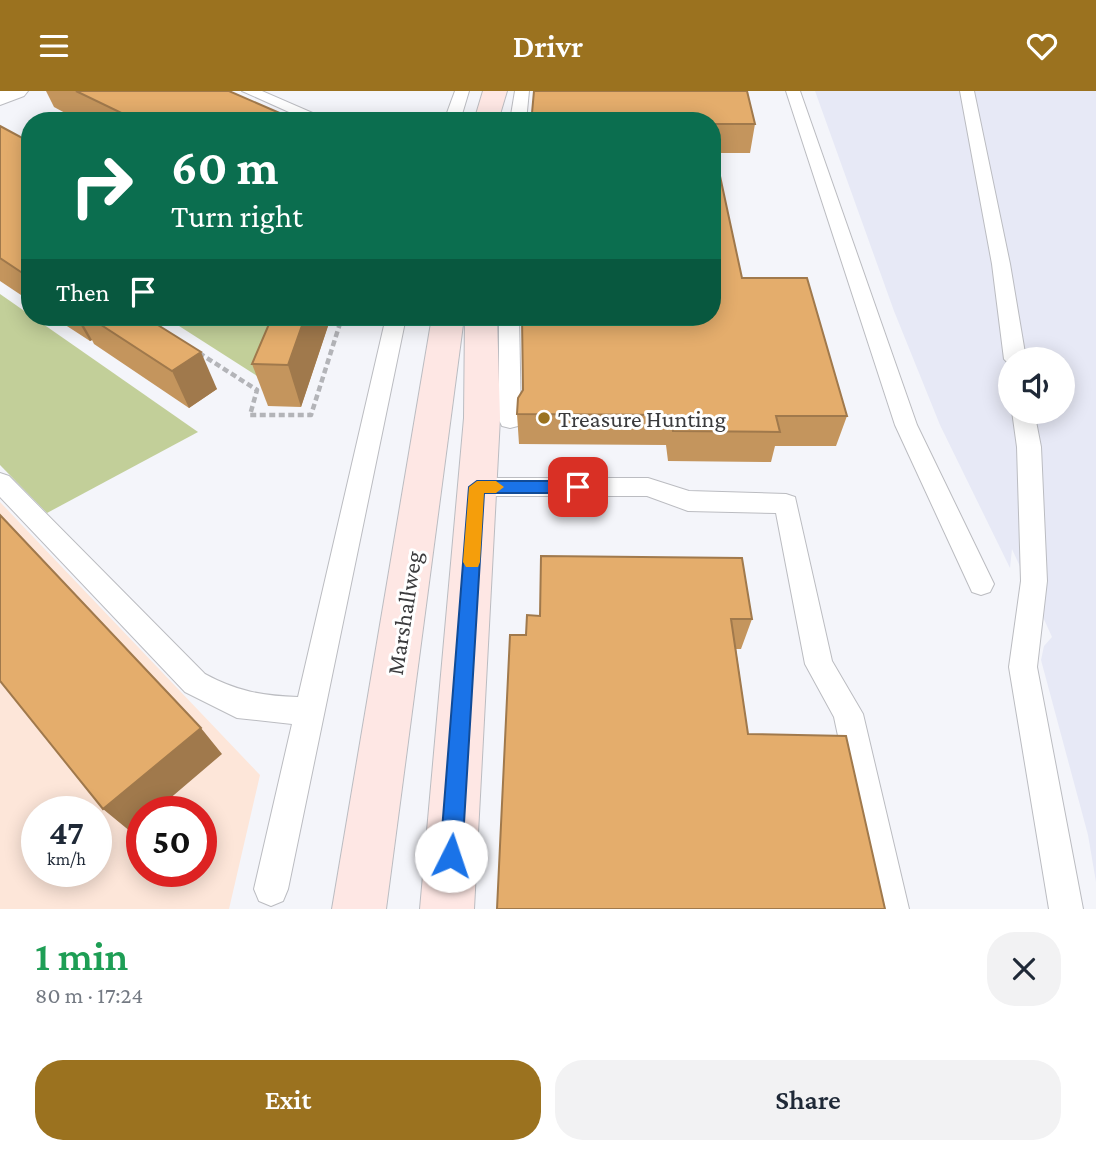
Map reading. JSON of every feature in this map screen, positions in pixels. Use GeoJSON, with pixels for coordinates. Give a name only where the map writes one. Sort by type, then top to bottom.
{"type":"FeatureCollection","features":[{"type":"Feature","properties":{"kind":"main road","name":"Marshallweg"},"geometry":{"type":"LineString","coordinates":[[359,909],[447,326]]}},
{"type":"Feature","properties":{"kind":"main road"},"geometry":{"type":"LineString","coordinates":[[447,909],[482,418],[481,326]]}},
{"type":"Feature","properties":{"kind":"street"},"geometry":{"type":"LineString","coordinates":[[0,98],[16,91]]}},
{"type":"Feature","properties":{"kind":"lane"},"geometry":{"type":"LineString","coordinates":[[249,91],[301,112]]}},
{"type":"Feature","properties":{"kind":"lane"},"geometry":{"type":"LineString","coordinates":[[455,112],[462,91]]}},
{"type":"Feature","properties":{"kind":"lane"},"geometry":{"type":"LineString","coordinates":[[519,112],[522,91]]}},
{"type":"Feature","properties":{"kind":"lane"},"geometry":{"type":"LineString","coordinates":[[793,91],[906,425],[982,584]]}},
{"type":"Feature","properties":{"kind":"lane"},"geometry":{"type":"LineString","coordinates":[[967,91],[1001,264],[1013,347]]}},
{"type":"Feature","properties":{"kind":"lane"},"geometry":{"type":"LineString","coordinates":[[271,888],[394,326]]}},
{"type":"Feature","properties":{"kind":"lane"},"geometry":{"type":"LineString","coordinates":[[509,326],[510,420]]}},
{"type":"Feature","properties":{"kind":"lane"},"geometry":{"type":"LineString","coordinates":[[1025,424],[1029,447],[1034,581],[1023,667],[1066,909]]}},
{"type":"Feature","properties":{"kind":"lane"},"geometry":{"type":"LineString","coordinates":[[0,482],[195,683],[225,701],[252,710],[310,711]]}},
{"type":"Feature","properties":{"kind":"lane"},"geometry":{"type":"LineString","coordinates":[[477,487],[648,487],[688,501],[786,504],[820,664],[848,714],[891,909]]}},
{"type":"Feature","properties":{"kind":"path"},"geometry":{"type":"LineString","coordinates":[[188,346],[257,390],[250,415],[312,415],[339,326]]}},
{"type":"Feature","properties":{"kind":"shaded area"},"geometry":{"type":"Polygon","coordinates":[[[815,91],[1096,91],[1096,882],[1088,835],[1041,660],[1044,646],[1052,637],[1012,549],[1010,568],[940,425],[894,311],[815,91]]]}},
{"type":"Feature","properties":{"kind":"shaded area"},"geometry":{"type":"Polygon","coordinates":[[[0,502],[260,775],[229,909],[0,909],[0,502]]]}},
{"type":"Feature","properties":{"kind":"green space"},"geometry":{"type":"Polygon","coordinates":[[[0,294],[21,309],[21,326],[46,326],[198,432],[47,513],[0,465],[0,294]]]}},
{"type":"Feature","properties":{"kind":"green space"},"geometry":{"type":"Polygon","coordinates":[[[179,326],[282,326],[257,376],[179,326]]]}},
{"type":"Feature","properties":{"kind":"building"},"geometry":{"type":"Polygon","coordinates":[[[76,91],[229,91],[277,112],[119,112],[76,91]]]}},
{"type":"Feature","properties":{"kind":"building"},"geometry":{"type":"Polygon","coordinates":[[[534,91],[747,91],[755,124],[721,124],[721,112],[532,112],[534,91]]]}},
{"type":"Feature","properties":{"kind":"building"},"geometry":{"type":"Polygon","coordinates":[[[0,126],[21,137],[21,272],[0,258],[0,126]]]}},
{"type":"Feature","properties":{"kind":"building"},"geometry":{"type":"Polygon","coordinates":[[[721,181],[742,278],[807,278],[847,416],[776,416],[780,432],[673,431],[671,415],[517,414],[518,398],[523,390],[522,326],[721,326],[721,181]]]}},
{"type":"Feature","properties":{"kind":"building"},"geometry":{"type":"Polygon","coordinates":[[[103,326],[159,326],[201,352],[172,371],[103,326]]]}},
{"type":"Feature","properties":{"kind":"building"},"geometry":{"type":"Polygon","coordinates":[[[268,326],[302,326],[288,365],[252,364],[268,326]]]}},
{"type":"Feature","properties":{"kind":"building"},"geometry":{"type":"Polygon","coordinates":[[[0,515],[201,728],[112,802],[112,796],[93,796],[0,681],[0,515]]]}},
{"type":"Feature","properties":{"kind":"building"},"geometry":{"type":"Polygon","coordinates":[[[541,556],[742,558],[752,619],[731,619],[748,734],[846,736],[885,909],[497,909],[510,635],[526,635],[527,615],[540,616],[541,556]]]}},
{"type":"Feature","properties":{"kind":"slow traffic"},"geometry":{"type":"LineString","coordinates":[[472,562],[477,487],[496,487]]}},
{"type":"Feature","properties":{"kind":"place","name":"Treasure Hunting"},"geometry":{"type":"Point","coordinates":[544,418]}},
{"type":"Feature","properties":{"kind":"route"},"geometry":{"type":"LineString","coordinates":[[451,856],[477,487],[578,487]]}}]}
